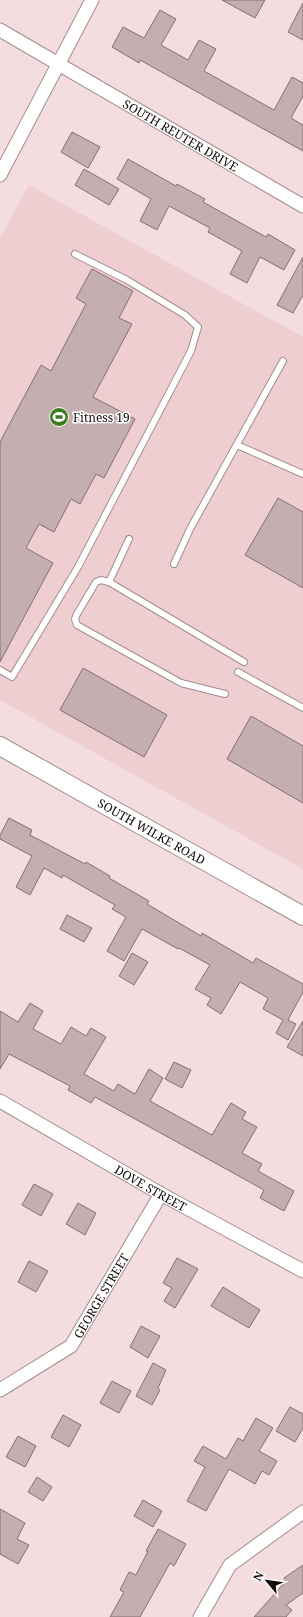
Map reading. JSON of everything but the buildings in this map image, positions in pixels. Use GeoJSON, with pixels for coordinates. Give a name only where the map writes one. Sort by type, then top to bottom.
{"type":"FeatureCollection","features":[{"type":"Feature","properties":{"kind":"main road","name":"SOUTH WILKE ROAD"},"geometry":{"type":"LineString","coordinates":[[0,746],[303,916]]}},
{"type":"Feature","properties":{"kind":"street"},"geometry":{"type":"LineString","coordinates":[[0,175],[92,0]]}},
{"type":"Feature","properties":{"kind":"street","name":"SOUTH REUTER DRIVE"},"geometry":{"type":"LineString","coordinates":[[0,30],[303,206]]}},
{"type":"Feature","properties":{"kind":"street","name":"DOVE STREET"},"geometry":{"type":"LineString","coordinates":[[0,1101],[162,1194],[303,1271]]}},
{"type":"Feature","properties":{"kind":"street","name":"GEORGE STREET"},"geometry":{"type":"LineString","coordinates":[[0,1390],[71,1346],[162,1194]]}},
{"type":"Feature","properties":{"kind":"street"},"geometry":{"type":"LineString","coordinates":[[200,1617],[230,1564],[303,1512]]}},
{"type":"Feature","properties":{"kind":"lane"},"geometry":{"type":"LineString","coordinates":[[0,670],[12,677],[78,567],[190,352],[198,327],[185,315],[127,280],[75,254]]}},
{"type":"Feature","properties":{"kind":"lane"},"geometry":{"type":"LineString","coordinates":[[174,564],[190,529],[283,360]]}},
{"type":"Feature","properties":{"kind":"lane"},"geometry":{"type":"LineString","coordinates":[[237,445],[303,474]]}},
{"type":"Feature","properties":{"kind":"lane"},"geometry":{"type":"LineString","coordinates":[[109,582],[129,539]]}},
{"type":"Feature","properties":{"kind":"lane"},"geometry":{"type":"LineString","coordinates":[[225,694],[181,683],[77,625],[75,619],[77,614],[96,582],[101,580],[109,582],[244,662]]}},
{"type":"Feature","properties":{"kind":"lane"},"geometry":{"type":"LineString","coordinates":[[238,672],[303,708]]}},
{"type":"Feature","properties":{"kind":"shaded area"},"geometry":{"type":"Polygon","coordinates":[[[29,185],[303,337],[303,869],[0,700],[0,238],[29,185]]]}},
{"type":"Feature","properties":{"kind":"place","name":"Fitness 19"},"geometry":{"type":"Point","coordinates":[59,417]}}]}
